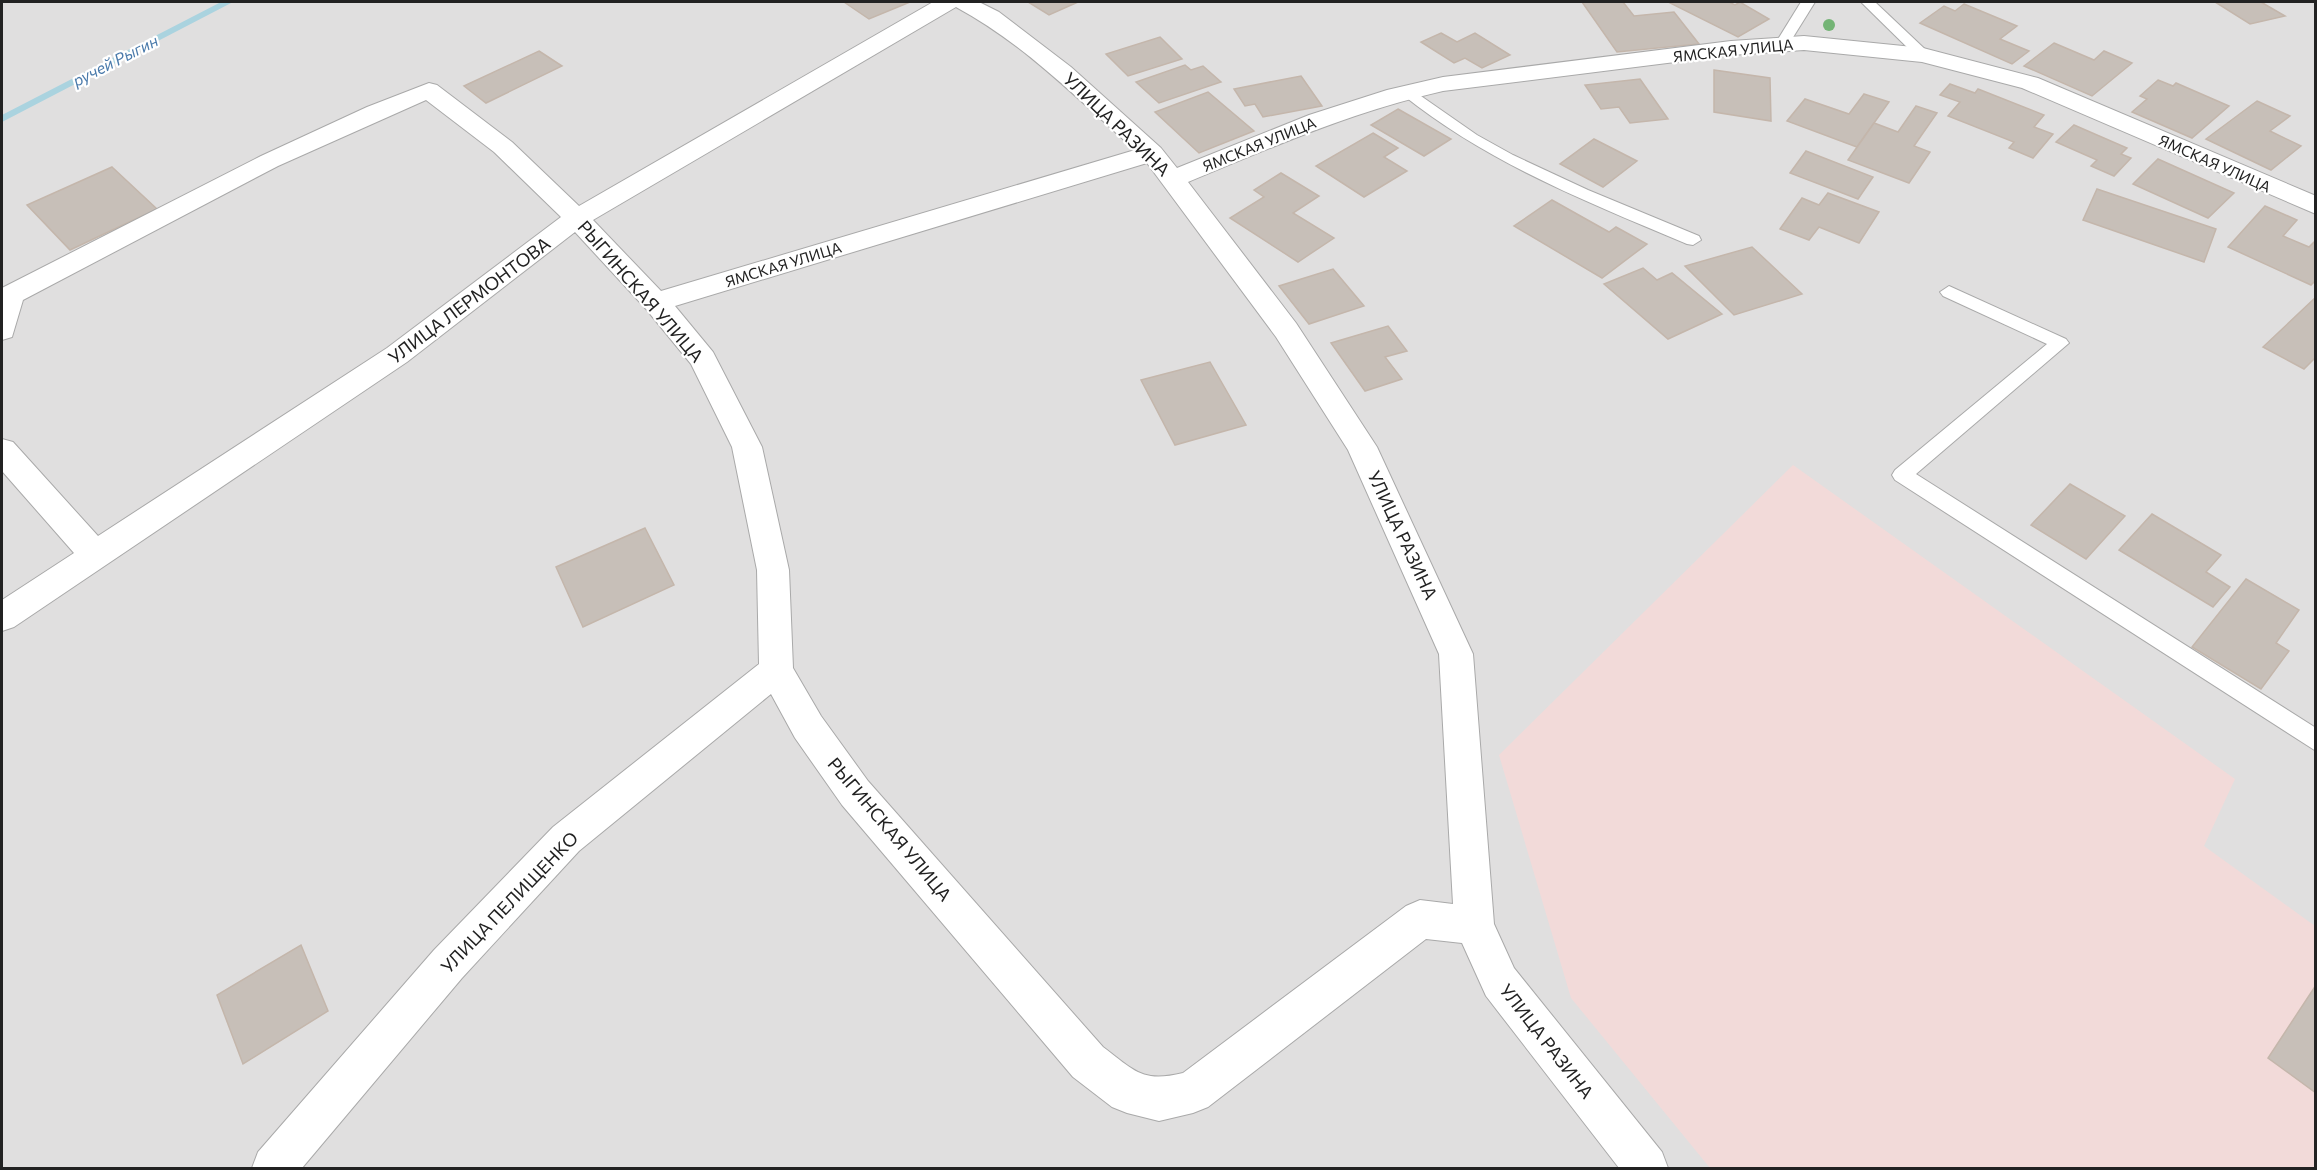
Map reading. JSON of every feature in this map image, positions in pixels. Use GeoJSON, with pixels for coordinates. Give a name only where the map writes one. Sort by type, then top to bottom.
{"type":"FeatureCollection","features":[{"type":"Feature","properties":{"kind":"street","name":"УЛИЦА ЛЕРМОНТОВА"},"geometry":{"type":"LineString","coordinates":[[2,617],[94,554],[397,356],[577,218],[948,2]]}},
{"type":"Feature","properties":{"kind":"street","name":"УЛИЦА РАЗИНА"},"geometry":{"type":"LineString","coordinates":[[963,2],[991,17],[1063,72],[1152,153],[1174,178],[1286,330],[1362,447],[1456,654],[1474,925],[1500,982],[1646,1168]]}},
{"type":"Feature","properties":{"kind":"street","name":"ЯМСКАЯ УЛИЦА"},"geometry":{"type":"LineString","coordinates":[[1174,178],[1318,120],[1408,92],[1486,78],[1782,44],[1839,45],[1923,55],[2030,83],[2316,206]]}},
{"type":"Feature","properties":{"kind":"street","name":"РЫГИНСКАЯ УЛИЦА"},"geometry":{"type":"LineString","coordinates":[[2,330],[11,295],[244,173],[364,116],[429,90],[503,147],[577,218],[656,302],[703,359],[747,447],[773,570],[776,670],[808,727],[855,793],[1088,1062],[1127,1092],[1159,1100],[1193,1092],[1420,919],[1474,925]]}},
{"type":"Feature","properties":{"kind":"street","name":"ЯМСКАЯ УЛИЦА"},"geometry":{"type":"LineString","coordinates":[[656,302],[1152,153]]}},
{"type":"Feature","properties":{"kind":"street"},"geometry":{"type":"LineString","coordinates":[[2,450],[43,500],[94,554]]}},
{"type":"Feature","properties":{"kind":"street","name":"УЛИЦА ПЕЛИЩЕНКО"},"geometry":{"type":"LineString","coordinates":[[274,1168],[448,964],[566,839],[776,670]]}},
{"type":"Feature","properties":{"kind":"lane"},"geometry":{"type":"LineString","coordinates":[[1782,44],[1808,2]]}},
{"type":"Feature","properties":{"kind":"lane"},"geometry":{"type":"LineString","coordinates":[[1868,2],[1923,55]]}},
{"type":"Feature","properties":{"kind":"lane"},"geometry":{"type":"LineString","coordinates":[[1408,92],[1428,110],[1542,176],[1693,240]]}},
{"type":"Feature","properties":{"kind":"lane"},"geometry":{"type":"LineString","coordinates":[[1949,292],[2060,343],[1902,476],[2316,741]]}},
{"type":"Feature","properties":{"kind":"shaded area"},"geometry":{"type":"Polygon","coordinates":[[[2,2],[2315,2],[2315,1168],[2,1168],[2,2]]]}},
{"type":"Feature","properties":{"kind":"shaded area"},"geometry":{"type":"Polygon","coordinates":[[[1793,465],[2235,779],[2204,846],[2315,926],[2315,1168],[1710,1168],[1571,998],[1499,755],[1793,465]]]}},
{"type":"Feature","properties":{"kind":"building"},"geometry":{"type":"Polygon","coordinates":[[[844,2],[910,2],[869,19],[844,2]]]}},
{"type":"Feature","properties":{"kind":"building"},"geometry":{"type":"Polygon","coordinates":[[[1028,2],[1078,2],[1049,15],[1028,2]]]}},
{"type":"Feature","properties":{"kind":"building"},"geometry":{"type":"Polygon","coordinates":[[[1582,2],[1623,2],[1634,16],[1674,12],[1699,44],[1617,52],[1582,2]]]}},
{"type":"Feature","properties":{"kind":"building"},"geometry":{"type":"Polygon","coordinates":[[[1729,2],[1735,5],[1740,2],[1769,19],[1738,37],[1670,3],[1729,2]]]}},
{"type":"Feature","properties":{"kind":"building"},"geometry":{"type":"Polygon","coordinates":[[[2215,2],[2261,2],[2285,16],[2250,24],[2215,2]]]}},
{"type":"Feature","properties":{"kind":"building"},"geometry":{"type":"Polygon","coordinates":[[[1964,4],[2017,26],[2000,39],[2029,51],[2012,64],[1920,23],[1944,6],[1955,11],[1964,4]]]}},
{"type":"Feature","properties":{"kind":"building"},"geometry":{"type":"Polygon","coordinates":[[[1441,33],[1457,42],[1475,33],[1510,55],[1482,68],[1465,58],[1454,63],[1421,42],[1441,33]]]}},
{"type":"Feature","properties":{"kind":"building"},"geometry":{"type":"Polygon","coordinates":[[[1160,37],[1182,59],[1128,76],[1106,54],[1160,37]]]}},
{"type":"Feature","properties":{"kind":"building"},"geometry":{"type":"Polygon","coordinates":[[[2054,43],[2094,60],[2104,51],[2132,63],[2092,96],[2024,66],[2054,43]]]}},
{"type":"Feature","properties":{"kind":"building"},"geometry":{"type":"Polygon","coordinates":[[[539,51],[562,66],[486,103],[464,86],[539,51]]]}},
{"type":"Feature","properties":{"kind":"building"},"geometry":{"type":"Polygon","coordinates":[[[1185,65],[1191,70],[1203,66],[1221,82],[1159,103],[1136,82],[1185,65]]]}},
{"type":"Feature","properties":{"kind":"building"},"geometry":{"type":"Polygon","coordinates":[[[1714,70],[1770,78],[1771,121],[1714,112],[1714,70]]]}},
{"type":"Feature","properties":{"kind":"building"},"geometry":{"type":"Polygon","coordinates":[[[1301,76],[1322,106],[1263,117],[1255,104],[1245,106],[1234,89],[1301,76]]]}},
{"type":"Feature","properties":{"kind":"building"},"geometry":{"type":"Polygon","coordinates":[[[1640,79],[1668,119],[1630,123],[1619,107],[1601,109],[1585,85],[1640,79]]]}},
{"type":"Feature","properties":{"kind":"building"},"geometry":{"type":"Polygon","coordinates":[[[2158,80],[2173,86],[2176,83],[2229,106],[2192,138],[2132,112],[2147,99],[2140,96],[2158,80]]]}},
{"type":"Feature","properties":{"kind":"building"},"geometry":{"type":"Polygon","coordinates":[[[1950,84],[1975,93],[1978,89],[2044,115],[2034,127],[2053,134],[2033,158],[2009,148],[2014,142],[1948,116],[1960,102],[1940,95],[1950,84]]]}},
{"type":"Feature","properties":{"kind":"building"},"geometry":{"type":"Polygon","coordinates":[[[1208,92],[1254,131],[1199,153],[1155,112],[1208,92]]]}},
{"type":"Feature","properties":{"kind":"building"},"geometry":{"type":"Polygon","coordinates":[[[1864,94],[1889,102],[1857,147],[1787,121],[1805,99],[1849,114],[1864,94]]]}},
{"type":"Feature","properties":{"kind":"building"},"geometry":{"type":"Polygon","coordinates":[[[2257,101],[2290,116],[2270,131],[2301,146],[2271,170],[2206,139],[2257,101]]]}},
{"type":"Feature","properties":{"kind":"building"},"geometry":{"type":"Polygon","coordinates":[[[1916,106],[1937,113],[1914,146],[1930,152],[1909,183],[1848,160],[1874,123],[1898,132],[1916,106]]]}},
{"type":"Feature","properties":{"kind":"building"},"geometry":{"type":"Polygon","coordinates":[[[1398,109],[1451,139],[1424,156],[1371,125],[1398,109]]]}},
{"type":"Feature","properties":{"kind":"building"},"geometry":{"type":"Polygon","coordinates":[[[2074,125],[2127,148],[2121,154],[2131,158],[2114,176],[2091,166],[2097,160],[2056,142],[2074,125]]]}},
{"type":"Feature","properties":{"kind":"building"},"geometry":{"type":"Polygon","coordinates":[[[1373,133],[1398,148],[1384,157],[1407,171],[1364,197],[1316,166],[1373,133]]]}},
{"type":"Feature","properties":{"kind":"building"},"geometry":{"type":"Polygon","coordinates":[[[1594,139],[1637,161],[1603,187],[1560,164],[1594,139]]]}},
{"type":"Feature","properties":{"kind":"building"},"geometry":{"type":"Polygon","coordinates":[[[1806,151],[1873,177],[1858,199],[1790,173],[1806,151]]]}},
{"type":"Feature","properties":{"kind":"building"},"geometry":{"type":"Polygon","coordinates":[[[2158,159],[2234,193],[2208,218],[2133,184],[2158,159]]]}},
{"type":"Feature","properties":{"kind":"building"},"geometry":{"type":"Polygon","coordinates":[[[112,167],[157,209],[70,250],[27,205],[112,167]]]}},
{"type":"Feature","properties":{"kind":"building"},"geometry":{"type":"Polygon","coordinates":[[[1281,173],[1319,196],[1293,213],[1334,238],[1298,262],[1230,218],[1264,197],[1254,190],[1281,173]]]}},
{"type":"Feature","properties":{"kind":"building"},"geometry":{"type":"Polygon","coordinates":[[[2097,189],[2216,229],[2204,262],[2083,220],[2097,189]]]}},
{"type":"Feature","properties":{"kind":"building"},"geometry":{"type":"Polygon","coordinates":[[[1828,193],[1879,212],[1859,243],[1819,227],[1809,240],[1780,229],[1802,198],[1819,205],[1828,193]]]}},
{"type":"Feature","properties":{"kind":"building"},"geometry":{"type":"Polygon","coordinates":[[[1552,200],[1609,232],[1616,227],[1647,244],[1602,278],[1514,226],[1552,200]]]}},
{"type":"Feature","properties":{"kind":"building"},"geometry":{"type":"Polygon","coordinates":[[[2265,206],[2297,220],[2283,236],[2309,247],[2316,240],[2316,280],[2311,285],[2228,247],[2265,206]]]}},
{"type":"Feature","properties":{"kind":"building"},"geometry":{"type":"Polygon","coordinates":[[[1752,247],[1802,294],[1734,315],[1685,266],[1752,247]]]}},
{"type":"Feature","properties":{"kind":"building"},"geometry":{"type":"Polygon","coordinates":[[[1643,268],[1657,280],[1672,273],[1722,314],[1668,339],[1604,284],[1643,268]]]}},
{"type":"Feature","properties":{"kind":"building"},"geometry":{"type":"Polygon","coordinates":[[[1333,269],[1364,306],[1309,324],[1279,286],[1333,269]]]}},
{"type":"Feature","properties":{"kind":"building"},"geometry":{"type":"Polygon","coordinates":[[[2316,297],[2316,357],[2304,369],[2263,347],[2316,297]]]}},
{"type":"Feature","properties":{"kind":"building"},"geometry":{"type":"Polygon","coordinates":[[[1388,326],[1407,351],[1385,357],[1402,379],[1365,391],[1331,343],[1388,326]]]}},
{"type":"Feature","properties":{"kind":"building"},"geometry":{"type":"Polygon","coordinates":[[[1210,362],[1246,425],[1175,445],[1141,380],[1210,362]]]}},
{"type":"Feature","properties":{"kind":"building"},"geometry":{"type":"Polygon","coordinates":[[[2070,484],[2125,516],[2086,559],[2031,525],[2070,484]]]}},
{"type":"Feature","properties":{"kind":"building"},"geometry":{"type":"Polygon","coordinates":[[[2152,514],[2221,555],[2206,572],[2230,587],[2213,607],[2119,550],[2152,514]]]}},
{"type":"Feature","properties":{"kind":"building"},"geometry":{"type":"Polygon","coordinates":[[[645,528],[674,585],[583,627],[556,567],[645,528]]]}},
{"type":"Feature","properties":{"kind":"building"},"geometry":{"type":"Polygon","coordinates":[[[2246,579],[2299,610],[2276,643],[2289,651],[2261,689],[2192,647],[2246,579]]]}},
{"type":"Feature","properties":{"kind":"building"},"geometry":{"type":"Polygon","coordinates":[[[301,945],[328,1011],[243,1064],[217,995],[301,945]]]}},
{"type":"Feature","properties":{"kind":"building"},"geometry":{"type":"Polygon","coordinates":[[[2316,985],[2316,1093],[2268,1058],[2316,985]]]}},
{"type":"Feature","properties":{"kind":"waterway","name":"ручей Рыгин"},"geometry":{"type":"LineString","coordinates":[[2,119],[228,2]]}}]}
